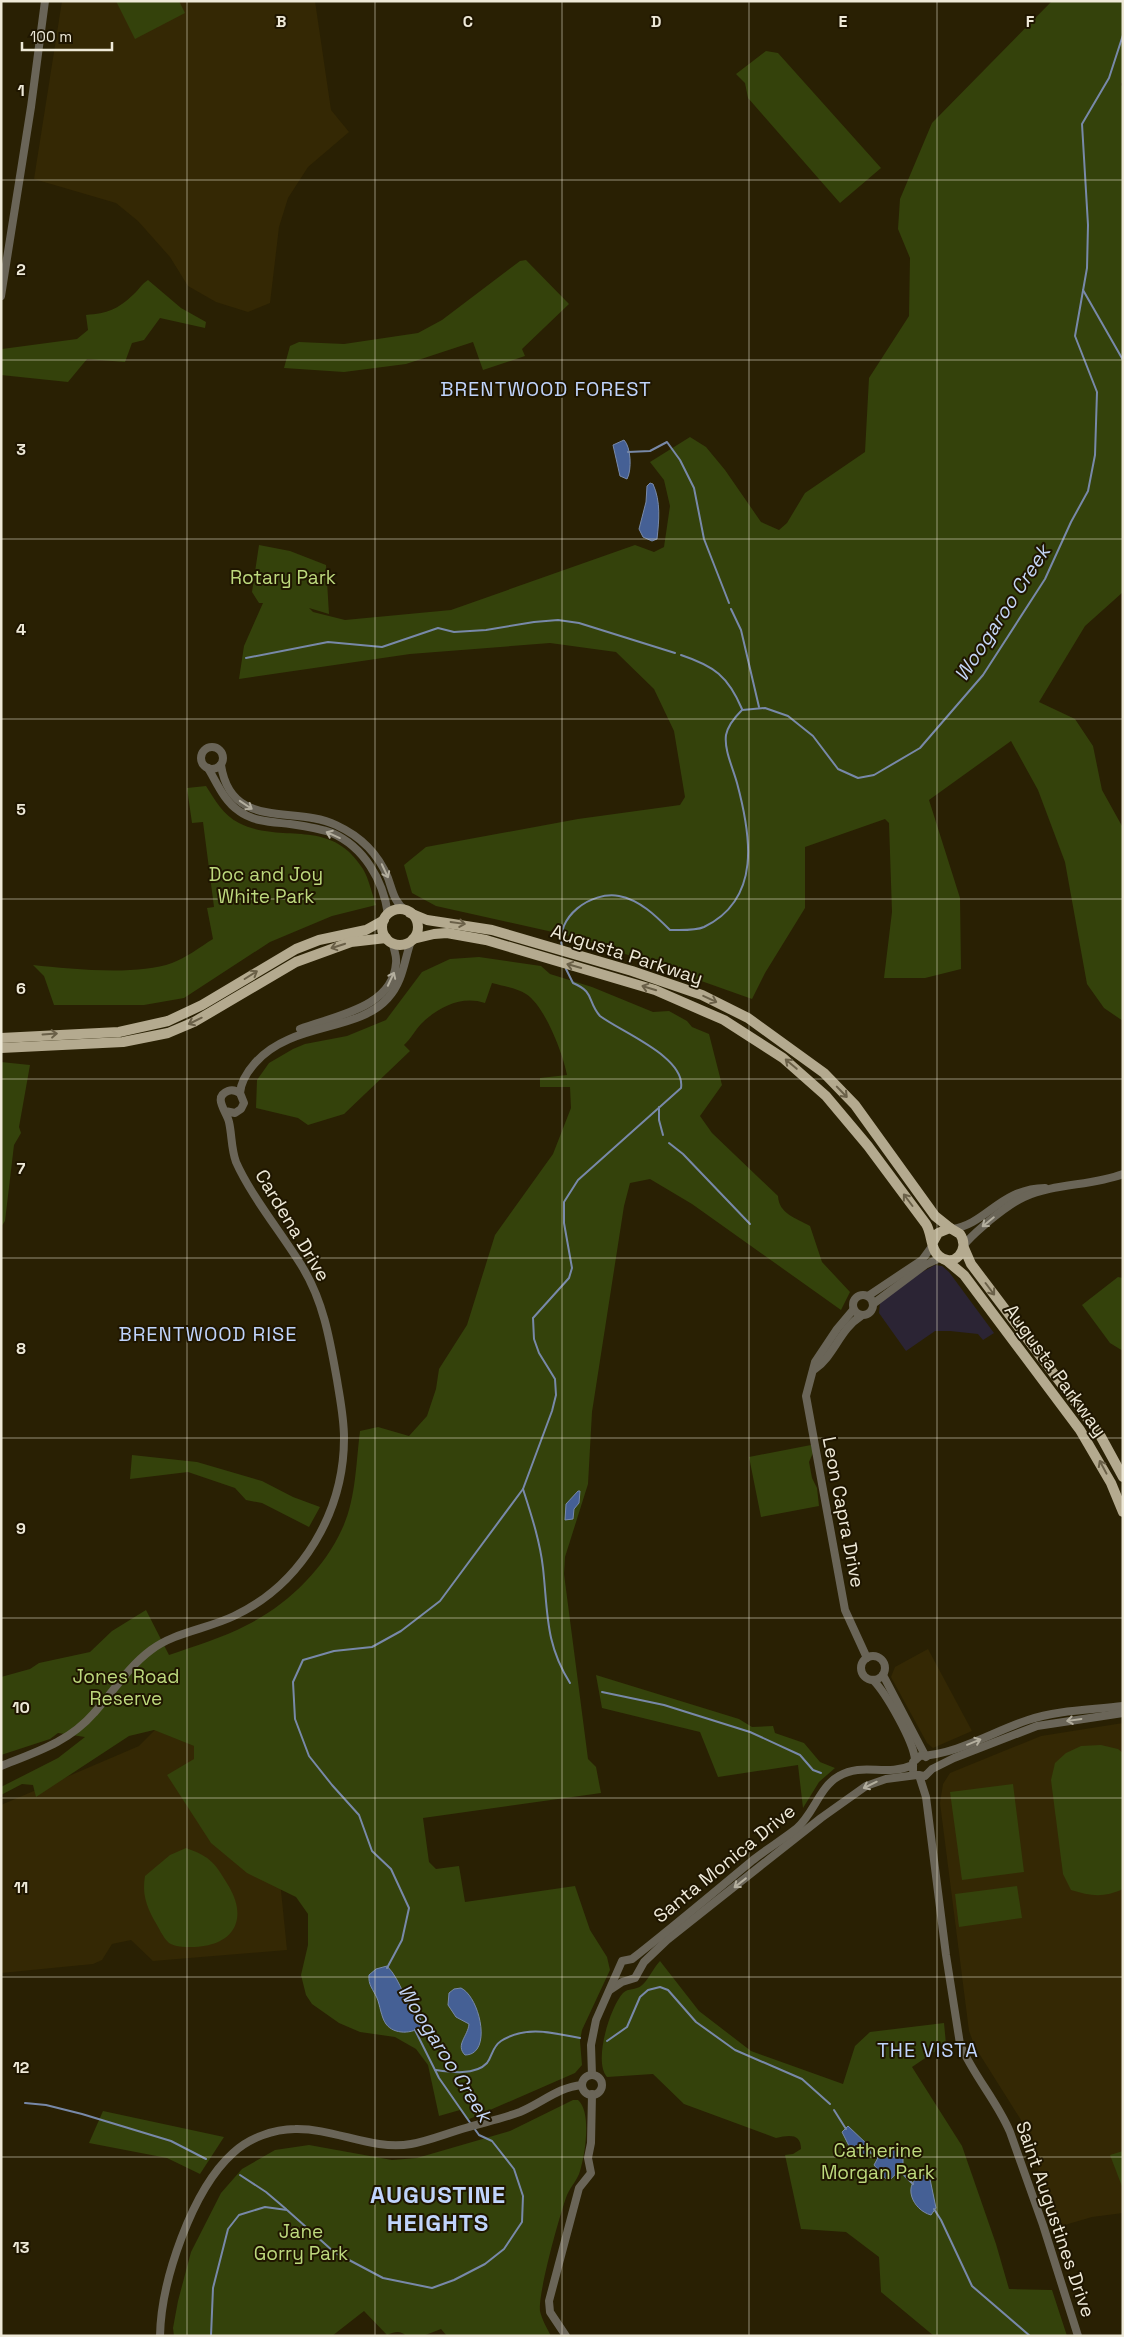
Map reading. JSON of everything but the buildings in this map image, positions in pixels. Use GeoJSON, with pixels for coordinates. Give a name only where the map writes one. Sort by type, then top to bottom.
{"type":"FeatureCollection","features":[{"type":"Feature","properties":{"kind":"main road"},"geometry":{"type":"LineString","coordinates":[[1,1038],[119,1032],[168,1021],[202,1005],[296,949],[319,940],[366,930],[396,910],[408,912],[417,922],[418,928],[412,940],[399,945],[390,941],[351,942],[296,962],[194,1022],[168,1033],[123,1042],[1,1048]]}},
{"type":"Feature","properties":{"kind":"main road","name":"Augusta Parkway"},"geometry":{"type":"LineString","coordinates":[[408,912],[427,920],[492,930],[670,983],[748,1018],[824,1073],[855,1106],[935,1216],[951,1229]]}},
{"type":"Feature","properties":{"kind":"main road"},"geometry":{"type":"LineString","coordinates":[[386,917],[382,930],[390,941]]}},
{"type":"Feature","properties":{"kind":"main road","name":"Augusta Parkway"},"geometry":{"type":"LineString","coordinates":[[412,940],[434,934],[464,935],[537,955],[655,990],[696,1006],[750,1035],[783,1058],[826,1096],[848,1121],[926,1224],[933,1243]]}},
{"type":"Feature","properties":{"kind":"main road"},"geometry":{"type":"LineString","coordinates":[[951,1229],[960,1234],[964,1247],[959,1257],[943,1259],[933,1243],[938,1233],[951,1229]]}},
{"type":"Feature","properties":{"kind":"main road","name":"Augusta Parkway"},"geometry":{"type":"LineString","coordinates":[[964,1247],[971,1264],[1100,1435],[1123,1477]]}},
{"type":"Feature","properties":{"kind":"main road","name":"Augusta Parkway"},"geometry":{"type":"LineString","coordinates":[[943,1259],[964,1275],[1080,1430],[1111,1483],[1123,1512]]}},
{"type":"Feature","properties":{"kind":"street"},"geometry":{"type":"LineString","coordinates":[[1,296],[28,126],[45,1]]}},
{"type":"Feature","properties":{"kind":"street"},"geometry":{"type":"LineString","coordinates":[[386,917],[384,897],[372,868],[363,855],[349,843],[331,833],[255,819],[239,812],[223,794],[201,759],[204,752],[210,748],[217,749],[222,753],[221,765],[228,784],[244,805],[256,811],[314,818],[333,824],[353,834],[369,848],[381,863],[396,902],[408,912]]}},
{"type":"Feature","properties":{"kind":"street"},"geometry":{"type":"LineString","coordinates":[[208,768],[216,768],[221,765]]}},
{"type":"Feature","properties":{"kind":"street"},"geometry":{"type":"LineString","coordinates":[[230,1123],[235,1113],[241,1109],[244,1103],[240,1093],[243,1080],[248,1071],[277,1044],[295,1036],[358,1016],[383,1004],[400,980],[412,940]]}},
{"type":"Feature","properties":{"kind":"street"},"geometry":{"type":"LineString","coordinates":[[235,1113],[225,1111],[221,1105],[221,1098],[231,1090],[252,1060],[272,1042],[326,1019],[359,1009],[379,996],[389,985],[396,965],[390,941]]}},
{"type":"Feature","properties":{"kind":"street"},"geometry":{"type":"LineString","coordinates":[[231,1090],[240,1093]]}},
{"type":"Feature","properties":{"kind":"street","name":"Cardena Drive"},"geometry":{"type":"LineString","coordinates":[[1,1766],[45,1750],[76,1730],[94,1714],[130,1668],[154,1648],[169,1639],[236,1615],[274,1591],[299,1565],[313,1545],[334,1501],[343,1466],[344,1437],[342,1411],[326,1323],[316,1294],[303,1268],[236,1162],[230,1141],[230,1123],[225,1111]]}},
{"type":"Feature","properties":{"kind":"street"},"geometry":{"type":"LineString","coordinates":[[964,1247],[976,1232],[1015,1202],[1035,1193],[1104,1181],[1123,1174]]}},
{"type":"Feature","properties":{"kind":"street"},"geometry":{"type":"LineString","coordinates":[[951,1229],[970,1224],[999,1202],[1022,1191],[1062,1188]]}},
{"type":"Feature","properties":{"kind":"street"},"geometry":{"type":"LineString","coordinates":[[933,1243],[922,1260],[868,1296],[861,1295],[855,1298],[852,1304],[853,1310],[861,1316],[870,1313],[873,1304],[920,1269],[943,1259]]}},
{"type":"Feature","properties":{"kind":"street"},"geometry":{"type":"LineString","coordinates":[[868,1296],[873,1304]]}},
{"type":"Feature","properties":{"kind":"street","name":"Leon Capra Drive"},"geometry":{"type":"LineString","coordinates":[[853,1310],[836,1329],[820,1353],[806,1390],[809,1417],[846,1610],[867,1658]]}},
{"type":"Feature","properties":{"kind":"street","name":"Leon Capra Drive"},"geometry":{"type":"LineString","coordinates":[[815,1370],[822,1364],[847,1326],[861,1316]]}},
{"type":"Feature","properties":{"kind":"street"},"geometry":{"type":"LineString","coordinates":[[873,1680],[883,1675],[885,1669],[881,1659],[872,1657],[867,1658],[861,1668],[867,1678],[873,1680],[886,1696],[913,1748],[914,1762],[918,1775],[925,1776],[954,1758],[1037,1726],[1123,1713]]}},
{"type":"Feature","properties":{"kind":"street"},"geometry":{"type":"LineString","coordinates":[[883,1675],[927,1757],[932,1762],[931,1771]]}},
{"type":"Feature","properties":{"kind":"street"},"geometry":{"type":"LineString","coordinates":[[914,1762],[920,1756],[927,1757],[950,1751],[1038,1717],[1123,1706]]}},
{"type":"Feature","properties":{"kind":"street","name":"Santa Monica Drive"},"geometry":{"type":"LineString","coordinates":[[566,2336],[550,2312],[549,2304],[579,2188],[591,2173],[588,2158],[591,2143],[592,2094],[598,2092],[602,2084],[600,2078],[592,2075],[592,2036],[600,2011],[619,1972],[622,1961],[632,1959],[754,1859],[796,1829],[808,1816],[829,1784],[839,1776],[853,1770],[895,1771],[914,1762]]}},
{"type":"Feature","properties":{"kind":"street","name":"Saint Augustines Drive"},"geometry":{"type":"LineString","coordinates":[[926,1797],[931,1771]]}},
{"type":"Feature","properties":{"kind":"street","name":"Santa Monica Drive"},"geometry":{"type":"LineString","coordinates":[[610,1990],[638,1976],[644,1962],[667,1940],[844,1800],[878,1781],[918,1775]]}},
{"type":"Feature","properties":{"kind":"street","name":"Saint Augustines Drive"},"geometry":{"type":"LineString","coordinates":[[918,1775],[926,1797],[946,1955],[960,2044],[966,2057],[1005,2119],[1043,2225],[1078,2336]]}},
{"type":"Feature","properties":{"kind":"street"},"geometry":{"type":"LineString","coordinates":[[632,1959],[638,1962],[640,1969]]}},
{"type":"Feature","properties":{"kind":"street"},"geometry":{"type":"LineString","coordinates":[[619,1972],[622,1978],[628,1980]]}},
{"type":"Feature","properties":{"kind":"street"},"geometry":{"type":"LineString","coordinates":[[592,2075],[584,2079],[582,2085],[584,2091],[592,2094]]}},
{"type":"Feature","properties":{"kind":"street"},"geometry":{"type":"LineString","coordinates":[[160,2336],[161,2315],[169,2274],[186,2226],[219,2169],[234,2152],[246,2143],[277,2131],[295,2129],[400,2146],[522,2111],[562,2090],[582,2085]]}},
{"type":"Feature","properties":{"kind":"shaded area"},"geometry":{"type":"Polygon","coordinates":[[[62,1],[315,1],[331,110],[349,132],[308,167],[288,198],[279,227],[270,303],[248,312],[216,302],[188,286],[170,257],[138,221],[116,203],[34,179],[62,1]]]}},
{"type":"Feature","properties":{"kind":"shaded area"},"geometry":{"type":"Polygon","coordinates":[[[935,1265],[942,1266],[949,1272],[994,1333],[983,1340],[978,1334],[935,1331],[906,1351],[879,1313],[880,1302],[913,1277],[935,1265]]]}},
{"type":"Feature","properties":{"kind":"shaded area"},"geometry":{"type":"Polygon","coordinates":[[[928,1649],[972,1731],[933,1748],[927,1743],[891,1677],[895,1667],[928,1649]]]}},
{"type":"Feature","properties":{"kind":"shaded area"},"geometry":{"type":"Polygon","coordinates":[[[1123,1723],[1123,2213],[1092,2217],[1058,2227],[1021,2120],[975,2047],[969,2031],[940,1803],[943,1784],[950,1773],[1041,1736],[1123,1723]]]}},
{"type":"Feature","properties":{"kind":"shaded area"},"geometry":{"type":"Polygon","coordinates":[[[155,1730],[202,1749],[277,1851],[287,1950],[153,1961],[131,1940],[112,1944],[102,1960],[93,1964],[1,1973],[1,1805],[139,1746],[155,1730]]]}},
{"type":"Feature","properties":{"kind":"green space"},"geometry":{"type":"Polygon","coordinates":[[[116,1],[179,1],[185,13],[135,39],[116,1]]]}},
{"type":"Feature","properties":{"kind":"green space","name":"Rotary Park"},"geometry":{"type":"Polygon","coordinates":[[[1052,1],[1123,1],[1123,81],[1121,84],[1123,89],[1123,592],[1085,626],[1039,702],[1075,719],[1093,746],[1102,790],[1122,826],[1123,1021],[1104,1008],[1087,984],[1065,862],[1038,790],[1011,741],[929,800],[960,898],[961,969],[925,978],[884,978],[892,912],[889,823],[885,819],[805,847],[805,908],[765,973],[752,999],[597,944],[566,935],[436,906],[412,893],[404,865],[426,847],[578,819],[680,805],[685,797],[674,731],[654,689],[616,652],[550,643],[410,654],[239,679],[244,646],[263,603],[259,603],[252,592],[259,545],[290,551],[326,565],[329,614],[309,608],[313,612],[345,620],[451,610],[635,545],[654,552],[664,547],[670,506],[664,480],[650,462],[690,437],[706,447],[725,470],[761,522],[779,530],[787,523],[805,493],[865,452],[869,378],[909,316],[910,258],[898,229],[900,199],[932,123],[1052,1]]]}},
{"type":"Feature","properties":{"kind":"green space"},"geometry":{"type":"Polygon","coordinates":[[[766,51],[778,53],[881,168],[840,203],[748,98],[745,83],[736,74],[766,51]]]}},
{"type":"Feature","properties":{"kind":"green space"},"geometry":{"type":"Polygon","coordinates":[[[526,260],[569,304],[522,349],[525,356],[483,370],[473,342],[406,364],[344,372],[284,368],[290,346],[299,342],[344,344],[418,333],[442,320],[520,261],[526,260]]]}},
{"type":"Feature","properties":{"kind":"green space"},"geometry":{"type":"Polygon","coordinates":[[[148,280],[181,308],[206,322],[205,328],[160,318],[144,340],[132,343],[125,362],[87,359],[68,382],[1,375],[2,349],[77,339],[88,330],[86,315],[106,312],[117,307],[148,280]]]}},
{"type":"Feature","properties":{"kind":"green space","name":"Doc and Joy White Park"},"geometry":{"type":"Polygon","coordinates":[[[206,786],[224,811],[239,823],[255,829],[272,832],[321,837],[336,843],[350,853],[363,869],[376,905],[332,916],[270,942],[184,998],[144,1005],[54,1005],[44,976],[33,965],[103,970],[157,967],[182,958],[213,939],[207,908],[214,907],[203,822],[192,823],[187,788],[206,786]]]}},
{"type":"Feature","properties":{"kind":"green space","name":"Jones Road Reserve"},"geometry":{"type":"Polygon","coordinates":[[[479,957],[541,966],[550,974],[592,987],[653,1012],[669,1011],[687,1021],[692,1027],[709,1034],[722,1085],[700,1116],[712,1133],[778,1196],[781,1207],[785,1211],[810,1226],[822,1262],[850,1292],[841,1310],[692,1204],[650,1179],[630,1183],[624,1206],[592,1412],[588,1484],[565,1557],[564,1574],[588,1759],[596,1767],[601,1793],[423,1818],[429,1862],[436,1869],[459,1866],[465,1902],[575,1886],[590,1930],[607,1957],[610,1970],[582,2030],[580,2041],[582,2065],[575,2073],[467,2120],[460,2110],[439,2116],[428,2065],[416,2049],[395,2037],[360,2032],[339,2023],[312,2004],[306,1995],[301,1975],[308,1945],[308,1914],[296,1897],[247,1873],[211,1843],[167,1775],[194,1759],[194,1746],[154,1730],[129,1736],[36,1797],[33,1785],[22,1784],[1,1795],[1,1787],[58,1758],[85,1737],[58,1733],[50,1739],[1,1755],[1,1677],[30,1669],[39,1663],[90,1652],[112,1631],[146,1610],[169,1655],[228,1634],[262,1617],[303,1585],[315,1572],[342,1529],[347,1518],[355,1481],[360,1431],[378,1427],[409,1436],[427,1416],[436,1389],[439,1369],[467,1325],[495,1235],[553,1154],[571,1108],[570,1087],[540,1087],[540,1078],[567,1075],[562,1055],[546,1019],[533,1000],[526,994],[492,983],[485,1003],[468,1001],[451,1004],[428,1018],[404,1045],[410,1051],[344,1114],[308,1125],[298,1118],[256,1108],[257,1080],[269,1063],[293,1049],[305,1044],[347,1036],[386,1020],[422,972],[450,959],[479,957]]]}},
{"type":"Feature","properties":{"kind":"green space"},"geometry":{"type":"Polygon","coordinates":[[[1,1062],[30,1065],[19,1127],[21,1133],[14,1145],[5,1221],[1,1227],[1,1062]]]}},
{"type":"Feature","properties":{"kind":"green space"},"geometry":{"type":"Polygon","coordinates":[[[1118,1277],[1123,1278],[1123,1351],[1110,1343],[1082,1305],[1118,1277]]]}},
{"type":"Feature","properties":{"kind":"green space"},"geometry":{"type":"Polygon","coordinates":[[[811,1445],[813,1453],[809,1462],[812,1478],[817,1488],[819,1506],[761,1517],[749,1457],[811,1445]]]}},
{"type":"Feature","properties":{"kind":"green space"},"geometry":{"type":"Polygon","coordinates":[[[132,1455],[197,1462],[262,1481],[293,1497],[320,1507],[309,1527],[262,1503],[246,1500],[235,1488],[188,1472],[130,1479],[132,1455]]]}},
{"type":"Feature","properties":{"kind":"green space"},"geometry":{"type":"Polygon","coordinates":[[[596,1675],[739,1719],[752,1727],[773,1726],[775,1733],[804,1743],[820,1762],[835,1768],[819,1782],[803,1808],[798,1765],[718,1777],[700,1732],[602,1708],[596,1675]]]}},
{"type":"Feature","properties":{"kind":"green space"},"geometry":{"type":"Polygon","coordinates":[[[1101,1745],[1118,1749],[1123,1753],[1123,1889],[1110,1894],[1097,1895],[1071,1890],[1063,1874],[1051,1780],[1055,1763],[1066,1753],[1081,1746],[1101,1745]]]}},
{"type":"Feature","properties":{"kind":"green space"},"geometry":{"type":"Polygon","coordinates":[[[1013,1784],[1024,1872],[962,1880],[950,1792],[1013,1784]]]}},
{"type":"Feature","properties":{"kind":"green space"},"geometry":{"type":"Polygon","coordinates":[[[186,1848],[201,1854],[216,1866],[228,1885],[237,1910],[237,1920],[233,1930],[227,1937],[205,1946],[183,1947],[169,1943],[154,1920],[145,1899],[145,1876],[170,1855],[186,1848]]]}},
{"type":"Feature","properties":{"kind":"green space"},"geometry":{"type":"Polygon","coordinates":[[[1017,1886],[1022,1918],[959,1927],[955,1894],[1017,1886]]]}},
{"type":"Feature","properties":{"kind":"green space","name":"Catherine Morgan Park"},"geometry":{"type":"Polygon","coordinates":[[[660,1961],[699,2011],[751,2051],[843,2084],[855,2046],[870,2032],[944,2023],[946,2044],[912,2067],[962,2146],[996,2244],[1009,2289],[1052,2290],[1067,2336],[934,2336],[881,2292],[879,2257],[846,2232],[801,2229],[785,2155],[793,2154],[801,2149],[797,2138],[790,2136],[776,2138],[684,2104],[653,2074],[607,2077],[603,2070],[602,2048],[613,2010],[623,1993],[641,1986],[660,1961]]]}},
{"type":"Feature","properties":{"kind":"green space","name":"Jane Gorry Park"},"geometry":{"type":"Polygon","coordinates":[[[573,2100],[578,2100],[585,2114],[585,2145],[579,2174],[567,2195],[560,2218],[542,2288],[540,2311],[551,2336],[447,2336],[441,2329],[423,2336],[406,2336],[397,2332],[387,2335],[364,2311],[332,2336],[174,2336],[173,2328],[178,2301],[191,2252],[221,2193],[242,2169],[275,2150],[309,2145],[392,2160],[417,2158],[510,2131],[573,2100]]]}},
{"type":"Feature","properties":{"kind":"green space"},"geometry":{"type":"Polygon","coordinates":[[[103,2111],[224,2137],[200,2174],[167,2158],[89,2143],[103,2111]]]}},
{"type":"Feature","properties":{"kind":"green space"},"geometry":{"type":"Polygon","coordinates":[[[1123,2151],[1123,2189],[1110,2155],[1123,2151]]]}},
{"type":"Feature","properties":{"kind":"water"},"geometry":{"type":"Polygon","coordinates":[[[624,440],[630,459],[630,470],[627,479],[620,476],[613,445],[624,440]]]}},
{"type":"Feature","properties":{"kind":"water"},"geometry":{"type":"Polygon","coordinates":[[[650,483],[653,484],[656,491],[659,511],[657,539],[652,541],[643,537],[639,529],[646,502],[647,486],[650,483]]]}},
{"type":"Feature","properties":{"kind":"water"},"geometry":{"type":"Polygon","coordinates":[[[580,1491],[579,1503],[574,1509],[573,1519],[565,1520],[566,1504],[580,1491]]]}},
{"type":"Feature","properties":{"kind":"water"},"geometry":{"type":"Polygon","coordinates":[[[387,1966],[396,1978],[410,2006],[420,2017],[422,2026],[414,2031],[399,2032],[389,2028],[384,2021],[377,1998],[370,1984],[369,1975],[376,1969],[387,1966]]]}},
{"type":"Feature","properties":{"kind":"water"},"geometry":{"type":"Polygon","coordinates":[[[461,1988],[468,1993],[474,2002],[481,2025],[479,2046],[474,2052],[465,2055],[461,2048],[469,2024],[456,2017],[448,2005],[449,1993],[454,1989],[461,1988]]]}},
{"type":"Feature","properties":{"kind":"water"},"geometry":{"type":"Polygon","coordinates":[[[848,2126],[868,2145],[871,2150],[868,2156],[863,2157],[849,2146],[842,2132],[848,2126]]]}},
{"type":"Feature","properties":{"kind":"water"},"geometry":{"type":"Polygon","coordinates":[[[887,2147],[894,2150],[903,2159],[903,2166],[891,2179],[886,2179],[874,2165],[881,2152],[887,2147]]]}},
{"type":"Feature","properties":{"kind":"water"},"geometry":{"type":"Polygon","coordinates":[[[923,2175],[930,2179],[936,2208],[931,2215],[919,2208],[912,2196],[912,2184],[923,2175]]]}},
{"type":"Feature","properties":{"kind":"waterway","name":"Woogaroo Creek"},"geometry":{"type":"LineString","coordinates":[[562,947],[561,936],[570,916],[577,908],[597,898],[619,896],[634,901],[653,914],[670,930],[692,930],[704,927],[723,915],[736,900],[744,883],[748,864],[748,844],[742,803],[728,753],[726,735],[728,728],[742,710],[765,708],[788,716],[813,736],[838,769],[858,778],[874,775],[920,748],[983,675],[1045,579],[1071,522],[1088,491],[1095,455],[1097,392],[1075,336],[1087,268],[1088,225],[1082,124],[1109,78],[1123,35]]}},
{"type":"Feature","properties":{"kind":"waterway"},"geometry":{"type":"LineString","coordinates":[[1083,290],[1123,360]]}},
{"type":"Feature","properties":{"kind":"waterway"},"geometry":{"type":"LineString","coordinates":[[628,452],[650,451],[667,442],[680,460],[694,488],[704,539],[729,603]]}},
{"type":"Feature","properties":{"kind":"waterway"},"geometry":{"type":"LineString","coordinates":[[731,609],[741,630],[759,707]]}},
{"type":"Feature","properties":{"kind":"waterway"},"geometry":{"type":"LineString","coordinates":[[246,658],[328,642],[382,647],[438,628],[454,632],[486,630],[558,620],[579,623],[675,653]]}},
{"type":"Feature","properties":{"kind":"waterway"},"geometry":{"type":"LineString","coordinates":[[681,655],[702,663],[719,674],[731,688],[742,709]]}},
{"type":"Feature","properties":{"kind":"waterway","name":"Woogaroo Creek"},"geometry":{"type":"LineString","coordinates":[[387,1968],[402,1940],[409,1908],[391,1869],[372,1851],[359,1815],[309,1756],[295,1719],[293,1682],[303,1660],[334,1651],[372,1647],[401,1631],[440,1601],[523,1489],[552,1411],[556,1395],[555,1379],[539,1353],[534,1339],[533,1318],[569,1278],[572,1268],[564,1223],[564,1202],[578,1180],[681,1088],[680,1077],[673,1066],[650,1046],[600,1016],[588,993],[573,983],[566,969]]}},
{"type":"Feature","properties":{"kind":"waterway"},"geometry":{"type":"LineString","coordinates":[[659,1107],[659,1120],[663,1135]]}},
{"type":"Feature","properties":{"kind":"waterway"},"geometry":{"type":"LineString","coordinates":[[669,1143],[683,1154],[750,1224]]}},
{"type":"Feature","properties":{"kind":"waterway"},"geometry":{"type":"LineString","coordinates":[[523,1489],[540,1548],[547,1614],[552,1641],[570,1683]]}},
{"type":"Feature","properties":{"kind":"waterway"},"geometry":{"type":"LineString","coordinates":[[602,1692],[664,1705],[750,1732],[800,1755],[813,1770],[821,1773]]}},
{"type":"Feature","properties":{"kind":"waterway"},"geometry":{"type":"LineString","coordinates":[[607,2041],[627,2027],[640,1997],[648,1990],[660,1987],[668,1990],[696,2022],[735,2050],[802,2079],[830,2104]]}},
{"type":"Feature","properties":{"kind":"waterway","name":"Woogaroo Creek"},"geometry":{"type":"LineString","coordinates":[[415,2030],[439,2078],[471,2124]]}},
{"type":"Feature","properties":{"kind":"waterway"},"geometry":{"type":"LineString","coordinates":[[435,2070],[447,2072],[476,2070],[487,2063],[498,2043],[520,2033],[540,2032],[580,2038]]}},
{"type":"Feature","properties":{"kind":"waterway"},"geometry":{"type":"LineString","coordinates":[[25,2103],[46,2105],[82,2114],[171,2141],[206,2159]]}},
{"type":"Feature","properties":{"kind":"waterway"},"geometry":{"type":"LineString","coordinates":[[834,2110],[846,2129]]}},
{"type":"Feature","properties":{"kind":"waterway","name":"Woogaroo Creek"},"geometry":{"type":"LineString","coordinates":[[211,2336],[213,2288],[228,2229],[239,2215],[265,2207],[287,2210],[334,2252],[383,2278],[432,2288],[454,2280],[485,2264],[504,2249],[522,2222],[523,2196],[514,2169],[492,2141],[479,2135],[474,2128]]}},
{"type":"Feature","properties":{"kind":"waterway"},"geometry":{"type":"LineString","coordinates":[[869,2152],[878,2157]]}},
{"type":"Feature","properties":{"kind":"waterway"},"geometry":{"type":"LineString","coordinates":[[899,2170],[913,2184]]}},
{"type":"Feature","properties":{"kind":"waterway"},"geometry":{"type":"LineString","coordinates":[[240,2175],[266,2192],[286,2209]]}},
{"type":"Feature","properties":{"kind":"waterway"},"geometry":{"type":"LineString","coordinates":[[934,2209],[972,2286],[1030,2336]]}},
{"type":"Feature","properties":{"kind":"district","name":"BRENTWOOD FOREST"},"geometry":{"type":"Point","coordinates":[546,389]}},
{"type":"Feature","properties":{"kind":"district","name":"BRENTWOOD RISE"},"geometry":{"type":"Point","coordinates":[208,1334]}},
{"type":"Feature","properties":{"kind":"district","name":"THE VISTA"},"geometry":{"type":"Point","coordinates":[928,2050]}},
{"type":"Feature","properties":{"kind":"district","name":"AUGUSTINE HEIGHTS"},"geometry":{"type":"Point","coordinates":[438,2209]}}]}
